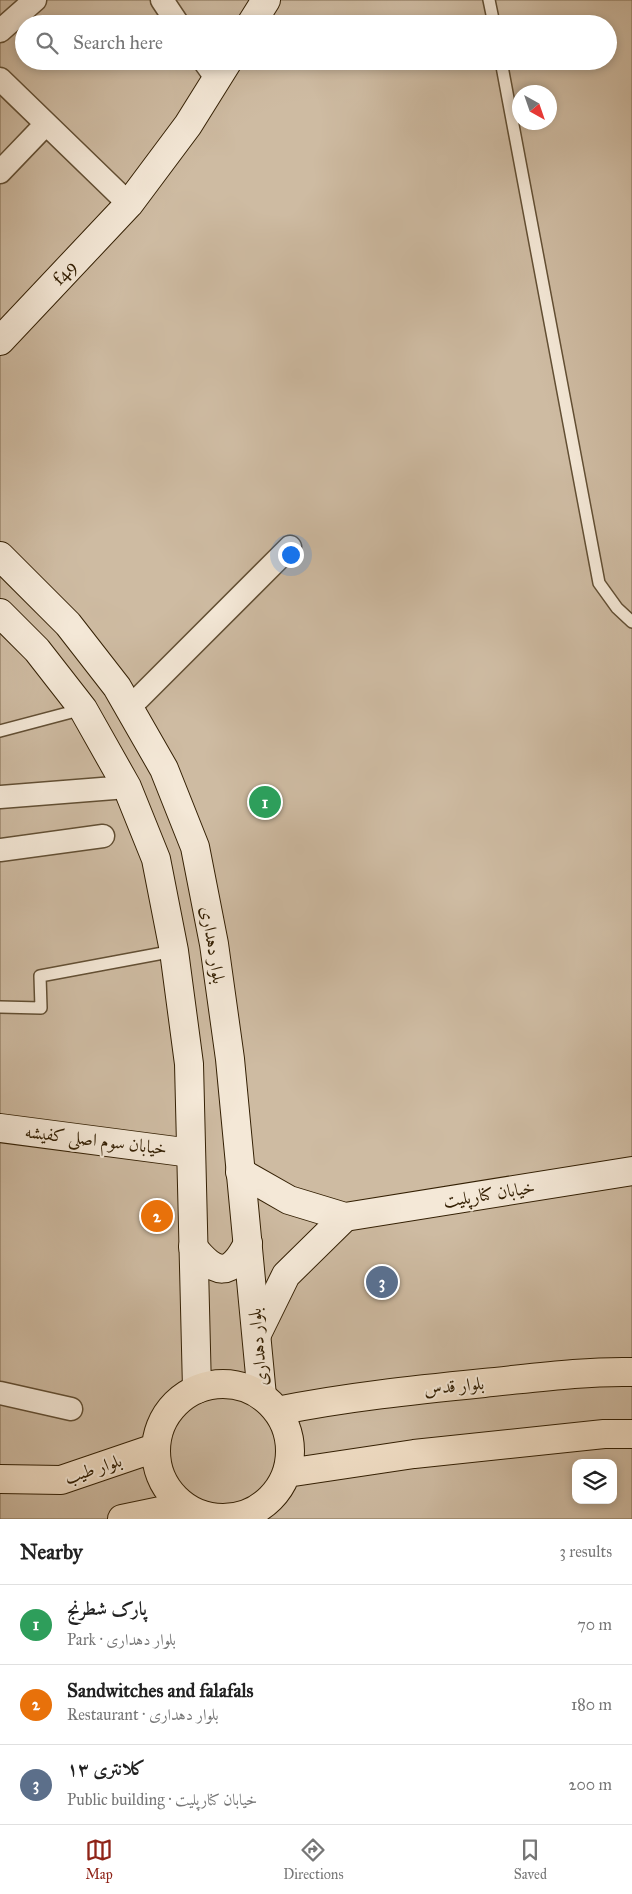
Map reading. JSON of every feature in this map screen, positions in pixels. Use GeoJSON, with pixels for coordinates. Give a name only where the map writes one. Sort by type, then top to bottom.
{"type":"FeatureCollection","features":[{"type":"Feature","properties":{"kind":"main road"},"geometry":{"type":"LineString","coordinates":[[257,15],[266,0]]}},
{"type":"Feature","properties":{"kind":"main road","name":"f49"},"geometry":{"type":"LineString","coordinates":[[0,341],[129,204],[188,125],[215,70]]}},
{"type":"Feature","properties":{"kind":"main road","name":"بلوار دهداری"},"geometry":{"type":"LineString","coordinates":[[0,556],[68,624],[117,687],[164,769],[195,847],[214,944],[230,1059],[257,1334],[270,1403]]}},
{"type":"Feature","properties":{"kind":"main road"},"geometry":{"type":"LineString","coordinates":[[0,613],[37,650],[83,710],[127,787],[156,859],[174,951],[190,1064],[197,1388]]}},
{"type":"Feature","properties":{"kind":"main road","name":"خیابان سوم اصلی کفیشه"},"geometry":{"type":"LineString","coordinates":[[0,1128],[191,1153]]}},
{"type":"Feature","properties":{"kind":"main road","name":"خیابان کنارپلیت"},"geometry":{"type":"LineString","coordinates":[[240,1172],[289,1200],[345,1217],[632,1170]]}},
{"type":"Feature","properties":{"kind":"main road"},"geometry":{"type":"LineString","coordinates":[[257,1334],[286,1275],[345,1217]]}},
{"type":"Feature","properties":{"kind":"main road"},"geometry":{"type":"LineString","coordinates":[[193,1246],[207,1262],[221,1270],[232,1266],[242,1255],[248,1243]]}},
{"type":"Feature","properties":{"kind":"main road","name":"بلوار قدس"},"geometry":{"type":"LineString","coordinates":[[270,1403],[321,1402],[415,1390],[601,1371],[632,1372]]}},
{"type":"Feature","properties":{"kind":"main road"},"geometry":{"type":"LineString","coordinates":[[122,1519],[170,1509],[215,1518],[243,1517],[262,1506],[277,1491],[287,1473],[290,1441],[285,1425],[270,1403],[250,1389],[237,1385],[216,1384],[197,1388],[180,1398],[167,1413],[158,1430],[155,1448],[157,1466],[163,1483],[173,1498],[197,1514]]}},
{"type":"Feature","properties":{"kind":"main road"},"geometry":{"type":"LineString","coordinates":[[287,1473],[424,1453],[604,1434],[632,1434]]}},
{"type":"Feature","properties":{"kind":"main road","name":"بلوار طیب"},"geometry":{"type":"LineString","coordinates":[[0,1479],[61,1480],[155,1448]]}},
{"type":"Feature","properties":{"kind":"street"},"geometry":{"type":"LineString","coordinates":[[18,15],[35,0]]}},
{"type":"Feature","properties":{"kind":"street"},"geometry":{"type":"LineString","coordinates":[[162,0],[172,15]]}},
{"type":"Feature","properties":{"kind":"street"},"geometry":{"type":"LineString","coordinates":[[0,31],[15,18]]}},
{"type":"Feature","properties":{"kind":"street"},"geometry":{"type":"LineString","coordinates":[[0,79],[129,204]]}},
{"type":"Feature","properties":{"kind":"street"},"geometry":{"type":"LineString","coordinates":[[0,172],[46,124]]}},
{"type":"Feature","properties":{"kind":"street"},"geometry":{"type":"LineString","coordinates":[[128,708],[290,547]]}},
{"type":"Feature","properties":{"kind":"street"},"geometry":{"type":"LineString","coordinates":[[0,797],[127,787]]}},
{"type":"Feature","properties":{"kind":"street"},"geometry":{"type":"LineString","coordinates":[[0,850],[103,836]]}},
{"type":"Feature","properties":{"kind":"street"},"geometry":{"type":"LineString","coordinates":[[0,1393],[71,1408]]}},
{"type":"Feature","properties":{"kind":"lane"},"geometry":{"type":"LineString","coordinates":[[489,0],[492,15]]}},
{"type":"Feature","properties":{"kind":"lane"},"geometry":{"type":"LineString","coordinates":[[503,70],[590,545],[599,584],[617,608],[632,622]]}},
{"type":"Feature","properties":{"kind":"lane"},"geometry":{"type":"LineString","coordinates":[[0,731],[83,710]]}},
{"type":"Feature","properties":{"kind":"lane"},"geometry":{"type":"LineString","coordinates":[[0,1007],[41,1008],[40,976],[174,951]]}},
{"type":"Feature","properties":{"kind":"shaded area"},"geometry":{"type":"Polygon","coordinates":[[[0,0],[632,0],[632,1519],[0,1519],[0,0]]]}},
{"type":"Feature","properties":{"kind":"place","name":"پارک شطرنج"},"geometry":{"type":"Point","coordinates":[265,802]}},
{"type":"Feature","properties":{"kind":"place","name":"Sandwitches and falafals"},"geometry":{"type":"Point","coordinates":[157,1216]}},
{"type":"Feature","properties":{"kind":"place","name":"کلانتری ۱۳"},"geometry":{"type":"Point","coordinates":[382,1282]}}]}
